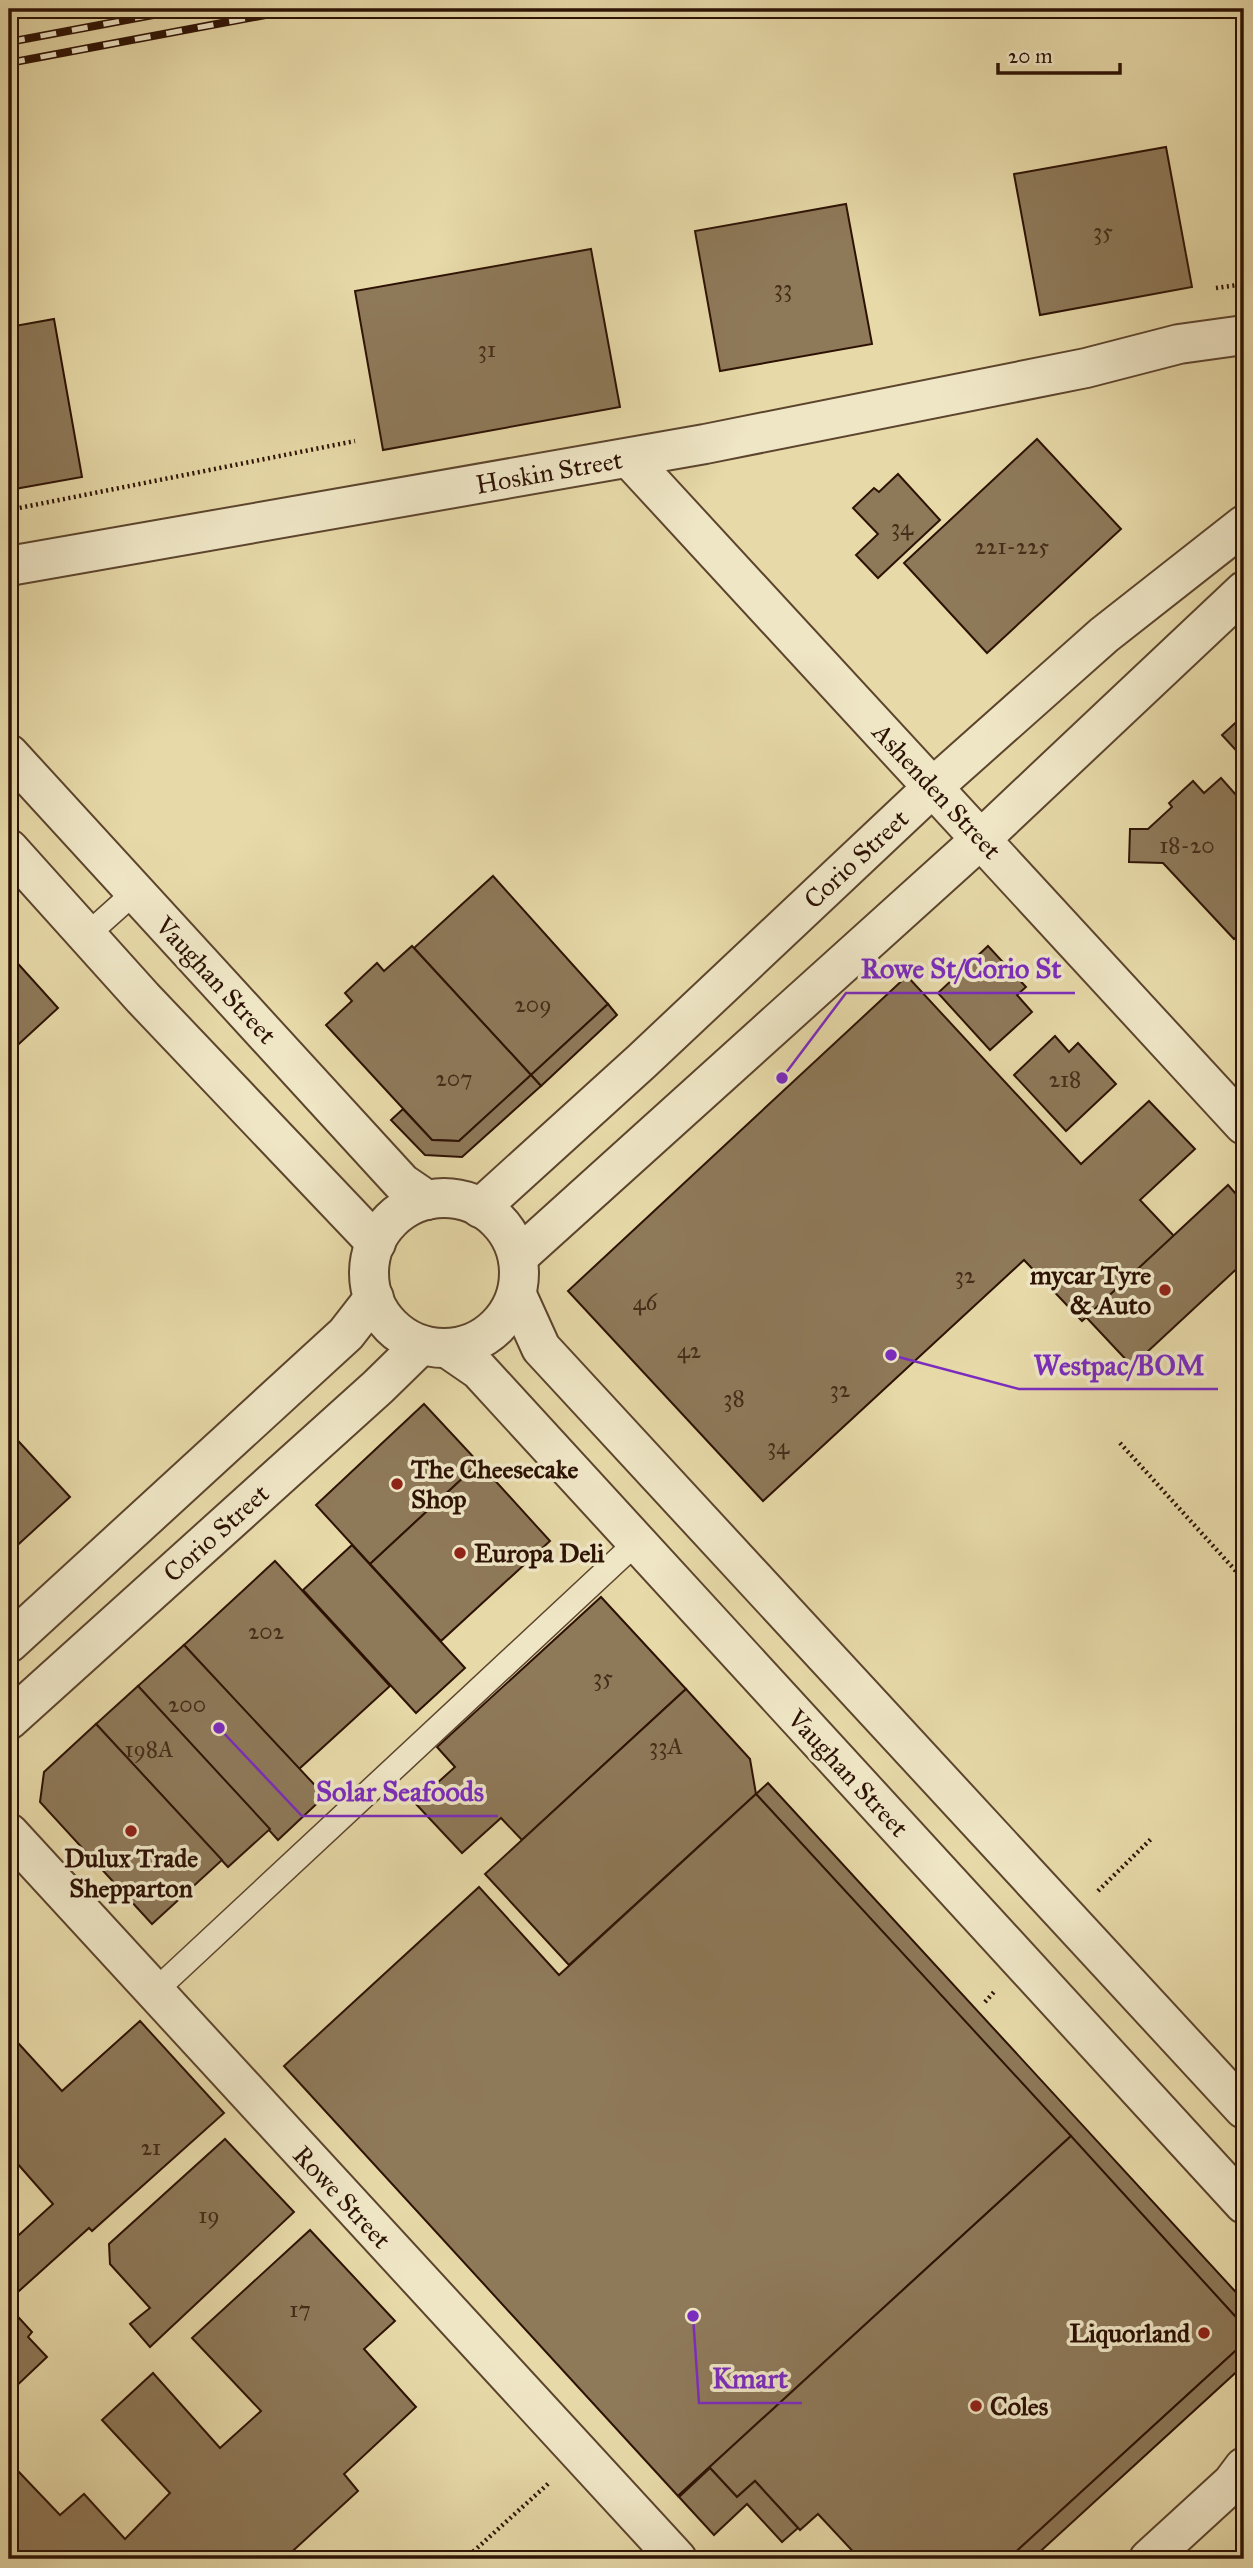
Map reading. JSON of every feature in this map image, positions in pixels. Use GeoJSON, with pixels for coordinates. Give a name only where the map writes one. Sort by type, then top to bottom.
{"type":"FeatureCollection","features":[{"type":"Feature","properties":{"kind":"street","name":"Hoskin Street"},"geometry":{"type":"LineString","coordinates":[[9,566],[629,458],[1086,368],[1179,344],[1244,335]]}},
{"type":"Feature","properties":{"kind":"street","name":"Hoskin Street"},"geometry":{"type":"LineString","coordinates":[[1086,368],[1168,368],[1244,362]]}},
{"type":"Feature","properties":{"kind":"street","name":"Ashenden Street"},"geometry":{"type":"LineString","coordinates":[[629,458],[1244,1125]]}},
{"type":"Feature","properties":{"kind":"street","name":"Corio Street"},"geometry":{"type":"LineString","coordinates":[[480,1208],[642,1061],[933,787],[1104,635],[1244,525]]}},
{"type":"Feature","properties":{"kind":"street"},"geometry":{"type":"LineString","coordinates":[[518,1257],[981,839],[1244,591]]}},
{"type":"Feature","properties":{"kind":"street","name":"Vaughan Street"},"geometry":{"type":"LineString","coordinates":[[9,754],[402,1183],[427,1200]]}},
{"type":"Feature","properties":{"kind":"street"},"geometry":{"type":"LineString","coordinates":[[9,849],[86,935],[376,1243]]}},
{"type":"Feature","properties":{"kind":"street"},"geometry":{"type":"LineString","coordinates":[[427,1200],[464,1201],[480,1208],[504,1229],[518,1257],[517,1295],[509,1312],[482,1338],[434,1347],[401,1334],[384,1318],[374,1298],[370,1270],[376,1243],[388,1224],[405,1209],[427,1200]]}},
{"type":"Feature","properties":{"kind":"street"},"geometry":{"type":"LineString","coordinates":[[517,1295],[541,1348],[1244,2109]]}},
{"type":"Feature","properties":{"kind":"street"},"geometry":{"type":"LineString","coordinates":[[9,1643],[346,1334],[374,1298]]}},
{"type":"Feature","properties":{"kind":"street","name":"Corio Street"},"geometry":{"type":"LineString","coordinates":[[9,1720],[379,1387],[434,1347]]}},
{"type":"Feature","properties":{"kind":"street","name":"Vaughan Street"},"geometry":{"type":"LineString","coordinates":[[434,1347],[479,1370],[1244,2204]]}},
{"type":"Feature","properties":{"kind":"street","name":"Rowe Street"},"geometry":{"type":"LineString","coordinates":[[9,1833],[677,2559]]}},
{"type":"Feature","properties":{"kind":"street"},"geometry":{"type":"LineString","coordinates":[[1149,2559],[1240,2475]]}},
{"type":"Feature","properties":{"kind":"lane"},"geometry":{"type":"LineString","coordinates":[[86,935],[135,892]]}},
{"type":"Feature","properties":{"kind":"lane"},"geometry":{"type":"LineString","coordinates":[[154,1992],[636,1542]]}},
{"type":"Feature","properties":{"kind":"path"},"geometry":{"type":"LineString","coordinates":[[1216,288],[1244,284]]}},
{"type":"Feature","properties":{"kind":"path"},"geometry":{"type":"LineString","coordinates":[[9,510],[355,441]]}},
{"type":"Feature","properties":{"kind":"path"},"geometry":{"type":"LineString","coordinates":[[1120,1443],[1244,1580]]}},
{"type":"Feature","properties":{"kind":"path"},"geometry":{"type":"LineString","coordinates":[[466,2559],[549,2483]]}},
{"type":"Feature","properties":{"kind":"building"},"geometry":{"type":"Polygon","coordinates":[[[1166,147],[1192,287],[1040,315],[1014,174],[1166,147]]]}},
{"type":"Feature","properties":{"kind":"building"},"geometry":{"type":"Polygon","coordinates":[[[846,204],[872,344],[720,371],[695,231],[846,204]]]}},
{"type":"Feature","properties":{"kind":"building"},"geometry":{"type":"Polygon","coordinates":[[[591,249],[620,407],[383,450],[355,291],[591,249]]]}},
{"type":"Feature","properties":{"kind":"building"},"geometry":{"type":"Polygon","coordinates":[[[54,319],[82,477],[9,490],[9,327],[54,319]]]}},
{"type":"Feature","properties":{"kind":"building"},"geometry":{"type":"Polygon","coordinates":[[[1037,439],[1121,529],[987,653],[904,563],[1037,439]]]}},
{"type":"Feature","properties":{"kind":"building"},"geometry":{"type":"Polygon","coordinates":[[[898,474],[940,520],[878,578],[856,555],[878,534],[853,508],[874,488],[879,492],[898,474]]]}},
{"type":"Feature","properties":{"kind":"building"},"geometry":{"type":"Polygon","coordinates":[[[1244,715],[1244,759],[1222,735],[1244,715]]]}},
{"type":"Feature","properties":{"kind":"building"},"geometry":{"type":"Polygon","coordinates":[[[1221,778],[1244,804],[1244,930],[1234,939],[1163,863],[1129,862],[1130,829],[1148,829],[1172,807],[1169,803],[1193,781],[1204,793],[1221,778]]]}},
{"type":"Feature","properties":{"kind":"building"},"geometry":{"type":"Polygon","coordinates":[[[493,876],[608,1004],[531,1075],[414,948],[493,876]]]}},
{"type":"Feature","properties":{"kind":"building"},"geometry":{"type":"Polygon","coordinates":[[[412,946],[531,1075],[459,1141],[432,1140],[326,1025],[352,1001],[345,993],[377,963],[384,971],[412,946]]]}},
{"type":"Feature","properties":{"kind":"building"},"geometry":{"type":"Polygon","coordinates":[[[988,946],[1026,987],[1017,995],[1032,1012],[990,1050],[938,993],[988,946]]]}},
{"type":"Feature","properties":{"kind":"building"},"geometry":{"type":"Polygon","coordinates":[[[11,956],[58,1008],[9,1053],[9,958],[11,956]]]}},
{"type":"Feature","properties":{"kind":"building"},"geometry":{"type":"Polygon","coordinates":[[[907,976],[1081,1164],[1149,1101],[1195,1149],[1140,1200],[1174,1236],[1082,1321],[1024,1260],[763,1501],[568,1291],[907,976]]]}},
{"type":"Feature","properties":{"kind":"building"},"geometry":{"type":"Polygon","coordinates":[[[608,1004],[617,1015],[541,1086],[531,1075],[608,1004]]]}},
{"type":"Feature","properties":{"kind":"building"},"geometry":{"type":"Polygon","coordinates":[[[1055,1036],[1069,1052],[1078,1043],[1116,1084],[1066,1131],[1014,1075],[1055,1036]]]}},
{"type":"Feature","properties":{"kind":"building"},"geometry":{"type":"Polygon","coordinates":[[[531,1075],[541,1086],[462,1157],[425,1155],[391,1120],[403,1109],[432,1140],[459,1141],[531,1075]]]}},
{"type":"Feature","properties":{"kind":"building","name":"mycar Tyre & Auto"},"geometry":{"type":"Polygon","coordinates":[[[1228,1185],[1244,1203],[1244,1262],[1132,1366],[1086,1317],[1228,1185]]]}},
{"type":"Feature","properties":{"kind":"building","name":"The Cheesecake Shop"},"geometry":{"type":"Polygon","coordinates":[[[424,1404],[479,1463],[370,1564],[316,1505],[424,1404]]]}},
{"type":"Feature","properties":{"kind":"building"},"geometry":{"type":"Polygon","coordinates":[[[9,1431],[70,1497],[9,1553],[9,1431]]]}},
{"type":"Feature","properties":{"kind":"building","name":"Europa Deli"},"geometry":{"type":"Polygon","coordinates":[[[479,1463],[550,1541],[441,1641],[370,1564],[479,1463]]]}},
{"type":"Feature","properties":{"kind":"building"},"geometry":{"type":"Polygon","coordinates":[[[352,1545],[465,1668],[416,1713],[303,1590],[352,1545]]]}},
{"type":"Feature","properties":{"kind":"building"},"geometry":{"type":"Polygon","coordinates":[[[275,1561],[390,1686],[299,1769],[184,1645],[275,1561]]]}},
{"type":"Feature","properties":{"kind":"building"},"geometry":{"type":"Polygon","coordinates":[[[601,1597],[686,1689],[522,1840],[501,1818],[462,1853],[415,1803],[455,1767],[437,1747],[601,1597]]]}},
{"type":"Feature","properties":{"kind":"building"},"geometry":{"type":"Polygon","coordinates":[[[184,1645],[325,1796],[278,1840],[138,1686],[184,1645]]]}},
{"type":"Feature","properties":{"kind":"building"},"geometry":{"type":"Polygon","coordinates":[[[138,1686],[270,1829],[228,1867],[96,1724],[138,1686]]]}},
{"type":"Feature","properties":{"kind":"building"},"geometry":{"type":"Polygon","coordinates":[[[686,1689],[750,1759],[756,1794],[569,1965],[485,1874],[686,1689]]]}},
{"type":"Feature","properties":{"kind":"building","name":"Dulux Trade Shepparton"},"geometry":{"type":"Polygon","coordinates":[[[96,1724],[222,1860],[152,1924],[40,1802],[44,1772],[96,1724]]]}},
{"type":"Feature","properties":{"kind":"building"},"geometry":{"type":"Polygon","coordinates":[[[768,1783],[1244,2301],[1244,2326],[756,1794],[768,1783]]]}},
{"type":"Feature","properties":{"kind":"building"},"geometry":{"type":"Polygon","coordinates":[[[756,1794],[1071,2136],[678,2496],[284,2066],[479,1887],[559,1975],[756,1794]]]}},
{"type":"Feature","properties":{"kind":"building"},"geometry":{"type":"Polygon","coordinates":[[[140,2021],[224,2113],[92,2231],[89,2228],[9,2300],[9,2244],[53,2204],[9,2154],[9,2033],[62,2091],[140,2021]]]}},
{"type":"Feature","properties":{"kind":"building","name":"Coles"},"geometry":{"type":"Polygon","coordinates":[[[1071,2136],[1244,2326],[1244,2343],[1008,2559],[860,2559],[818,2514],[800,2530],[755,2481],[737,2497],[710,2468],[678,2496],[1071,2136]]]}},
{"type":"Feature","properties":{"kind":"building"},"geometry":{"type":"Polygon","coordinates":[[[225,2139],[294,2212],[150,2347],[130,2324],[150,2308],[110,2264],[109,2244],[225,2139]]]}},
{"type":"Feature","properties":{"kind":"building"},"geometry":{"type":"Polygon","coordinates":[[[310,2230],[395,2321],[364,2349],[416,2407],[344,2474],[358,2491],[284,2559],[9,2559],[9,2477],[17,2470],[60,2515],[84,2494],[125,2539],[170,2493],[102,2420],[153,2373],[220,2448],[261,2411],[192,2338],[310,2230]]]}},
{"type":"Feature","properties":{"kind":"building"},"geometry":{"type":"Polygon","coordinates":[[[9,2307],[32,2332],[28,2337],[47,2357],[9,2393],[9,2307]]]}},
{"type":"Feature","properties":{"kind":"building"},"geometry":{"type":"Polygon","coordinates":[[[1244,2343],[1244,2365],[1032,2559],[1008,2559],[1244,2343]]]}},
{"type":"Feature","properties":{"kind":"building"},"geometry":{"type":"Polygon","coordinates":[[[710,2468],[737,2497],[755,2481],[798,2528],[782,2542],[747,2504],[714,2535],[679,2497],[710,2468]]]}},
{"type":"Feature","properties":{"kind":"railway"},"geometry":{"type":"LineString","coordinates":[[9,42],[185,9]]}},
{"type":"Feature","properties":{"kind":"railway"},"geometry":{"type":"LineString","coordinates":[[9,63],[297,9]]}},
{"type":"Feature","properties":{"kind":"place","name":"Rowe St/Corio St"},"geometry":{"type":"Point","coordinates":[782,1078]}},
{"type":"Feature","properties":{"kind":"place","name":"mycar Tyre & Auto"},"geometry":{"type":"Point","coordinates":[1165,1290]}},
{"type":"Feature","properties":{"kind":"place","name":"Westpac/BOM"},"geometry":{"type":"Point","coordinates":[891,1355]}},
{"type":"Feature","properties":{"kind":"place","name":"The Cheesecake Shop"},"geometry":{"type":"Point","coordinates":[397,1484]}},
{"type":"Feature","properties":{"kind":"place","name":"Europa Deli"},"geometry":{"type":"Point","coordinates":[460,1553]}},
{"type":"Feature","properties":{"kind":"place","name":"Solar Seafoods"},"geometry":{"type":"Point","coordinates":[219,1728]}},
{"type":"Feature","properties":{"kind":"place","name":"Dulux Trade Shepparton"},"geometry":{"type":"Point","coordinates":[131,1831]}},
{"type":"Feature","properties":{"kind":"place","name":"Kmart"},"geometry":{"type":"Point","coordinates":[693,2316]}},
{"type":"Feature","properties":{"kind":"place","name":"Liquorland"},"geometry":{"type":"Point","coordinates":[1204,2333]}},
{"type":"Feature","properties":{"kind":"place","name":"Coles"},"geometry":{"type":"Point","coordinates":[976,2406]}}]}
